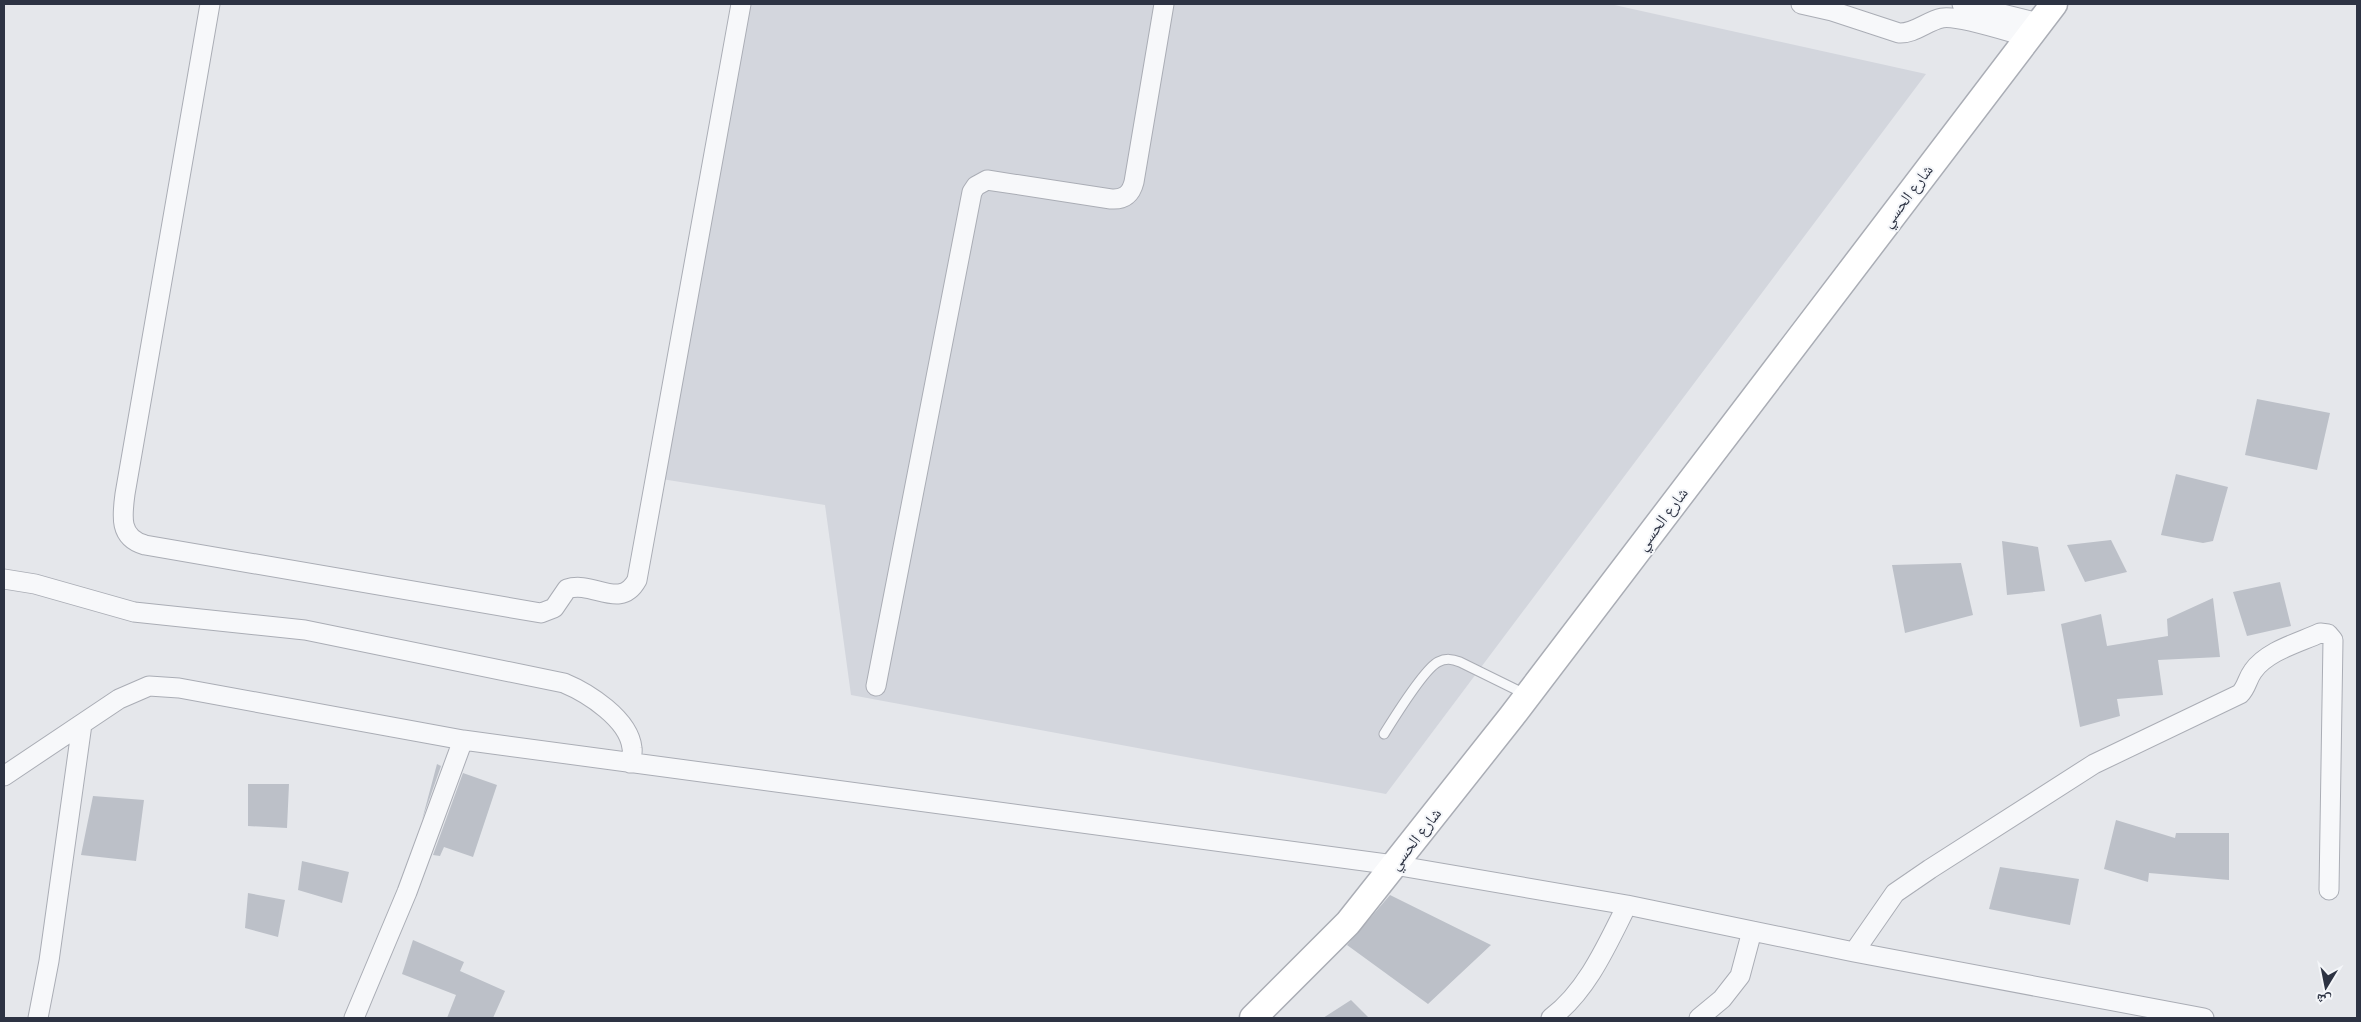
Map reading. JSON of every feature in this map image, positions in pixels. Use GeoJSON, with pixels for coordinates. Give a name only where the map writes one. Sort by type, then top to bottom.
{"type":"FeatureCollection","features":[{"type":"Feature","properties":{"kind":"street"},"geometry":{"type":"LineString","coordinates":[[210,4],[125,494],[122,515],[125,530],[133,540],[145,545],[540,613],[554,608],[567,589],[585,586],[601,593],[617,595],[629,591],[637,580],[741,4]]}},
{"type":"Feature","properties":{"kind":"street"},"geometry":{"type":"LineString","coordinates":[[876,686],[972,192],[981,182],[987,180],[1112,199],[1124,197],[1130,193],[1134,182],[1164,4]]}},
{"type":"Feature","properties":{"kind":"street"},"geometry":{"type":"LineString","coordinates":[[1801,4],[1832,11],[1899,33],[1909,33],[1924,24],[1946,18],[2040,21]]}},
{"type":"Feature","properties":{"kind":"street"},"geometry":{"type":"LineString","coordinates":[[1962,4],[2040,21]]}},
{"type":"Feature","properties":{"kind":"street","name":"شارع الحسي"},"geometry":{"type":"LineString","coordinates":[[1253,1018],[1337,935],[1528,696],[2040,21]]}},
{"type":"Feature","properties":{"kind":"street"},"geometry":{"type":"LineString","coordinates":[[4,578],[35,584],[134,612],[305,630],[564,683],[586,692],[619,721],[628,735],[632,748],[630,763]]}},
{"type":"Feature","properties":{"kind":"street"},"geometry":{"type":"LineString","coordinates":[[1854,952],[1895,893],[1904,886],[2094,764],[2240,694],[2249,682],[2252,671],[2271,655],[2320,633],[2328,634],[2333,640],[2330,890]]}},
{"type":"Feature","properties":{"kind":"street"},"geometry":{"type":"LineString","coordinates":[[4,776],[118,699],[149,686],[179,688],[463,740],[1394,865],[1627,905],[1854,952],[2204,1018]]}},
{"type":"Feature","properties":{"kind":"street"},"geometry":{"type":"LineString","coordinates":[[38,1018],[49,961],[82,724]]}},
{"type":"Feature","properties":{"kind":"street"},"geometry":{"type":"LineString","coordinates":[[355,1018],[407,892],[463,740]]}},
{"type":"Feature","properties":{"kind":"street"},"geometry":{"type":"LineString","coordinates":[[1551,1018],[1562,1010],[1591,974],[1627,905]]}},
{"type":"Feature","properties":{"kind":"street"},"geometry":{"type":"LineString","coordinates":[[1698,1018],[1722,1000],[1740,976],[1752,931]]}},
{"type":"Feature","properties":{"kind":"lane"},"geometry":{"type":"LineString","coordinates":[[1384,734],[1430,669],[1444,659],[1460,662],[1528,696]]}},
{"type":"Feature","properties":{"kind":"shaded area"},"geometry":{"type":"Polygon","coordinates":[[[747,4],[1610,4],[1926,74],[1386,794],[851,695],[825,505],[649,477],[747,4]]]}},
{"type":"Feature","properties":{"kind":"building"},"geometry":{"type":"Polygon","coordinates":[[[2257,399],[2330,413],[2317,470],[2245,455],[2257,399]]]}},
{"type":"Feature","properties":{"kind":"building"},"geometry":{"type":"Polygon","coordinates":[[[2176,474],[2228,487],[2213,541],[2203,543],[2161,535],[2176,474]]]}},
{"type":"Feature","properties":{"kind":"building"},"geometry":{"type":"Polygon","coordinates":[[[2111,540],[2127,572],[2085,582],[2067,545],[2111,540]]]}},
{"type":"Feature","properties":{"kind":"building"},"geometry":{"type":"Polygon","coordinates":[[[2002,541],[2038,547],[2045,591],[2007,595],[2002,541]]]}},
{"type":"Feature","properties":{"kind":"building"},"geometry":{"type":"Polygon","coordinates":[[[1961,563],[1973,615],[1905,633],[1892,565],[1961,563]]]}},
{"type":"Feature","properties":{"kind":"building"},"geometry":{"type":"Polygon","coordinates":[[[2280,582],[2291,626],[2247,636],[2233,592],[2280,582]]]}},
{"type":"Feature","properties":{"kind":"building"},"geometry":{"type":"Polygon","coordinates":[[[2213,598],[2220,657],[2158,660],[2163,695],[2117,699],[2120,716],[2080,727],[2061,624],[2101,614],[2107,646],[2168,636],[2167,619],[2213,598]]]}},
{"type":"Feature","properties":{"kind":"building"},"geometry":{"type":"Polygon","coordinates":[[[437,764],[441,766],[422,820],[437,764]]]}},
{"type":"Feature","properties":{"kind":"building"},"geometry":{"type":"Polygon","coordinates":[[[463,773],[497,785],[473,857],[444,847],[440,856],[433,855],[463,773]]]}},
{"type":"Feature","properties":{"kind":"building"},"geometry":{"type":"Polygon","coordinates":[[[248,784],[289,784],[287,828],[248,826],[248,784]]]}},
{"type":"Feature","properties":{"kind":"building"},"geometry":{"type":"Polygon","coordinates":[[[93,796],[144,800],[136,861],[81,855],[93,796]]]}},
{"type":"Feature","properties":{"kind":"building"},"geometry":{"type":"Polygon","coordinates":[[[2116,820],[2175,838],[2176,833],[2229,833],[2229,880],[2149,873],[2148,882],[2104,869],[2116,820]]]}},
{"type":"Feature","properties":{"kind":"building"},"geometry":{"type":"Polygon","coordinates":[[[302,861],[349,872],[342,903],[298,890],[302,861]]]}},
{"type":"Feature","properties":{"kind":"building"},"geometry":{"type":"Polygon","coordinates":[[[2000,867],[2079,879],[2070,925],[1989,909],[2000,867]]]}},
{"type":"Feature","properties":{"kind":"building"},"geometry":{"type":"Polygon","coordinates":[[[248,893],[285,900],[278,937],[245,928],[248,893]]]}},
{"type":"Feature","properties":{"kind":"building"},"geometry":{"type":"Polygon","coordinates":[[[1390,895],[1491,945],[1428,1004],[1347,945],[1390,895]]]}},
{"type":"Feature","properties":{"kind":"building"},"geometry":{"type":"Polygon","coordinates":[[[413,940],[464,962],[460,971],[505,991],[493,1018],[447,1018],[456,995],[402,974],[413,940]]]}},
{"type":"Feature","properties":{"kind":"building"},"geometry":{"type":"Polygon","coordinates":[[[1351,1000],[1369,1018],[1323,1018],[1351,1000]]]}}]}
